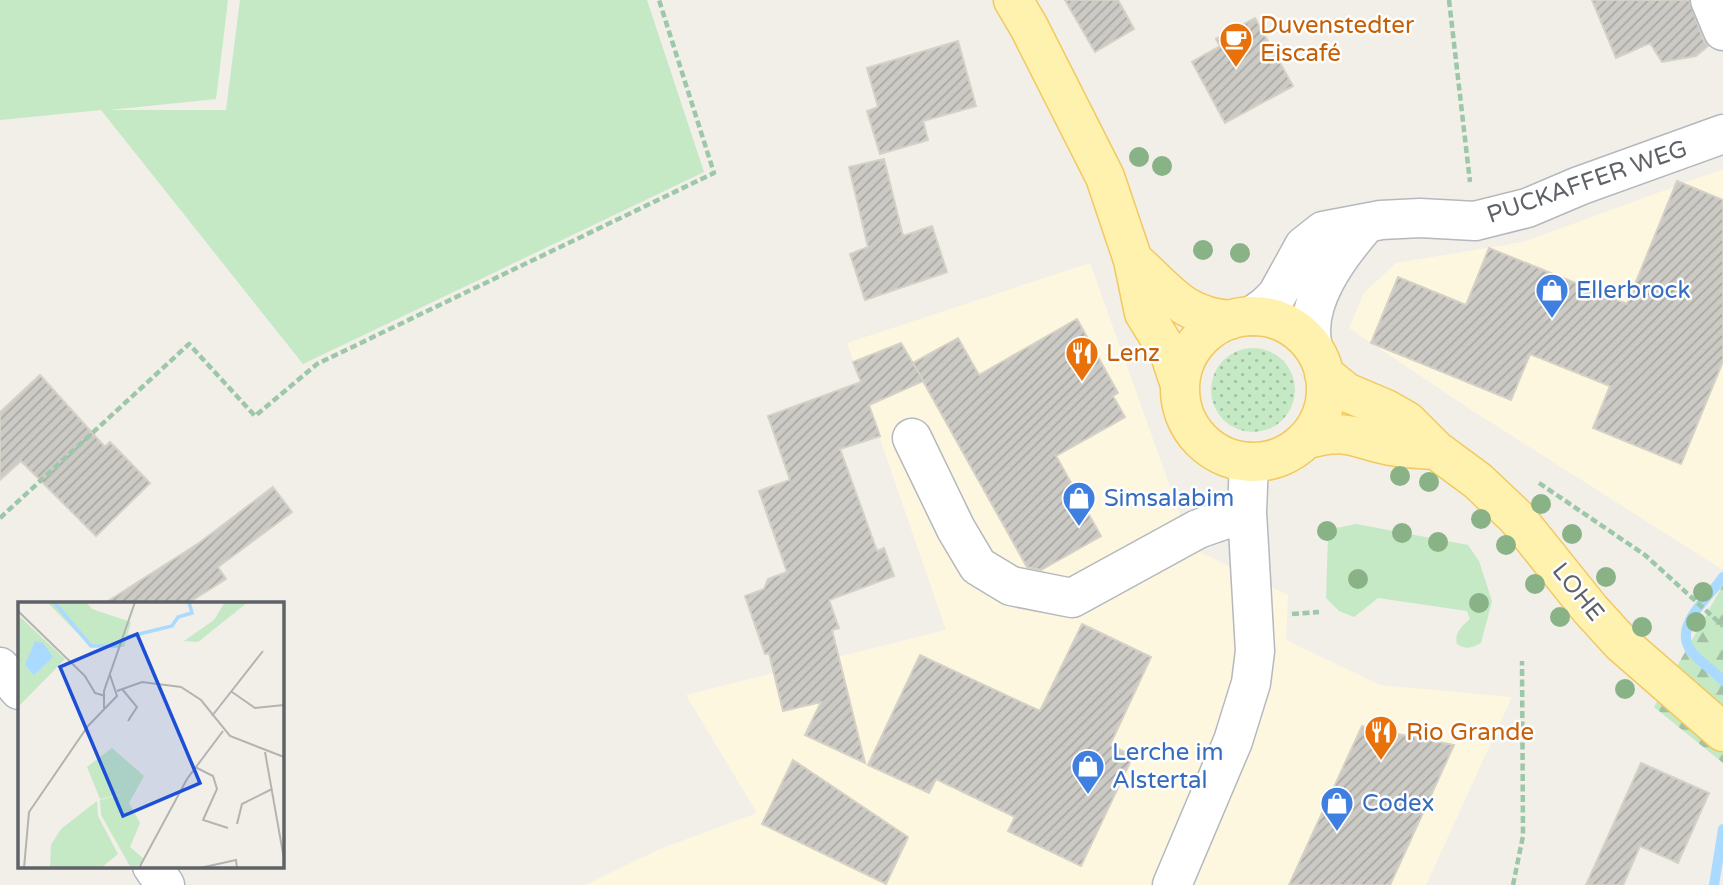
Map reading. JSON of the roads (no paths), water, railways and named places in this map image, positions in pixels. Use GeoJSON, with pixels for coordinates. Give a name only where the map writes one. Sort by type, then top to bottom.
{"type":"FeatureCollection","features":[{"type":"Feature","properties":{"kind":"main road"},"geometry":{"type":"LineString","coordinates":[[1013,0],[1105,177],[1133,260],[1144,313],[1170,355],[1180,385]]}},
{"type":"Feature","properties":{"kind":"main road"},"geometry":{"type":"LineString","coordinates":[[1133,260],[1190,311],[1204,317],[1282,322],[1298,332],[1318,360],[1324,405],[1320,418],[1305,440]]}},
{"type":"Feature","properties":{"kind":"main road"},"geometry":{"type":"LineString","coordinates":[[1241,318],[1215,326],[1198,341],[1186,361],[1180,385],[1185,417],[1198,438],[1217,453],[1249,462],[1279,457],[1305,440],[1326,434],[1347,433],[1396,447],[1436,450]]}},
{"type":"Feature","properties":{"kind":"main road","name":"LOHE"},"geometry":{"type":"LineString","coordinates":[[1318,360],[1346,391],[1407,421],[1436,450],[1478,481],[1517,518],[1621,643],[1723,732]]}},
{"type":"Feature","properties":{"kind":"street"},"geometry":{"type":"LineString","coordinates":[[1710,0],[1723,31]]}},
{"type":"Feature","properties":{"kind":"street","name":"PUCKAFFER WEG"},"geometry":{"type":"LineString","coordinates":[[1241,318],[1266,306],[1276,295],[1304,246],[1313,237],[1334,228],[1381,220],[1420,218],[1475,221],[1527,208],[1579,186],[1723,134]]}},
{"type":"Feature","properties":{"kind":"street"},"geometry":{"type":"LineString","coordinates":[[1318,360],[1311,325],[1316,303],[1340,256],[1366,224]]}},
{"type":"Feature","properties":{"kind":"street"},"geometry":{"type":"LineString","coordinates":[[912,438],[956,529],[978,566],[1011,586],[1072,598],[1199,529],[1247,512]]}},
{"type":"Feature","properties":{"kind":"street"},"geometry":{"type":"LineString","coordinates":[[1172,885],[1233,741],[1251,683],[1255,651],[1247,512],[1249,462]]}},
{"type":"Feature","properties":{"kind":"street"},"geometry":{"type":"LineString","coordinates":[[0,667],[18,689]]}},
{"type":"Feature","properties":{"kind":"street"},"geometry":{"type":"LineString","coordinates":[[153,868],[165,885]]}},
{"type":"Feature","properties":{"kind":"waterway"},"geometry":{"type":"LineString","coordinates":[[1723,577],[1695,612],[1686,631],[1686,641],[1691,651],[1723,681]]}},
{"type":"Feature","properties":{"kind":"waterway"},"geometry":{"type":"LineString","coordinates":[[1714,885],[1723,829]]}},
{"type":"Feature","properties":{"kind":"place","name":"Duvenstedter Eiscafé"},"geometry":{"type":"Point","coordinates":[1236,69]}},
{"type":"Feature","properties":{"kind":"place","name":"Ellerbrock"},"geometry":{"type":"Point","coordinates":[1552,320]}},
{"type":"Feature","properties":{"kind":"place","name":"Lenz"},"geometry":{"type":"Point","coordinates":[1082,383]}},
{"type":"Feature","properties":{"kind":"place","name":"Simsalabim"},"geometry":{"type":"Point","coordinates":[1079,528]}},
{"type":"Feature","properties":{"kind":"place","name":"Rio Grande"},"geometry":{"type":"Point","coordinates":[1381,762]}},
{"type":"Feature","properties":{"kind":"place","name":"Lerche im Alstertal"},"geometry":{"type":"Point","coordinates":[1088,796]}},
{"type":"Feature","properties":{"kind":"place","name":"Codex"},"geometry":{"type":"Point","coordinates":[1337,833]}}]}
